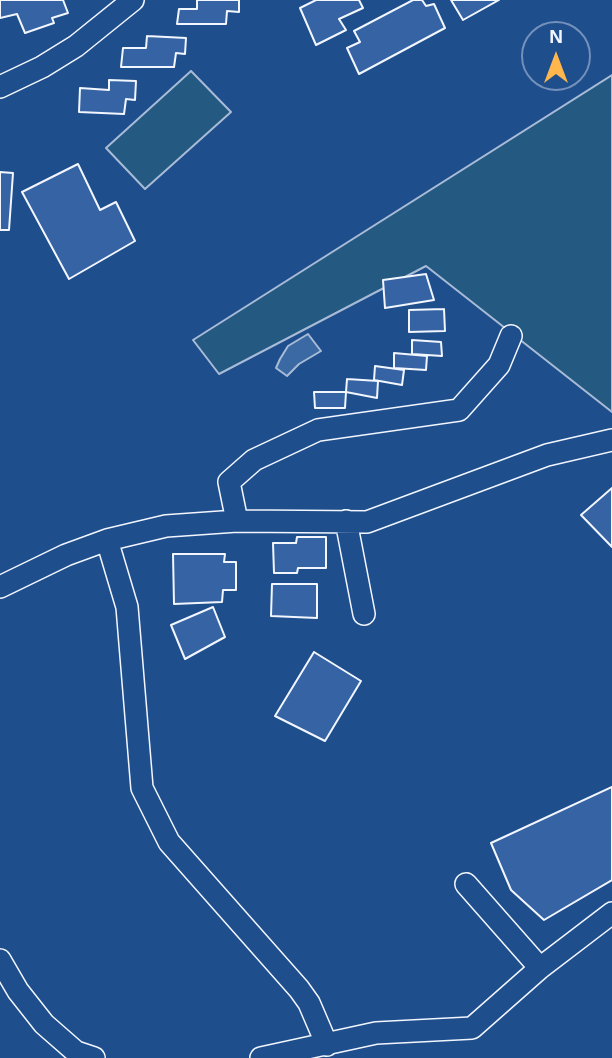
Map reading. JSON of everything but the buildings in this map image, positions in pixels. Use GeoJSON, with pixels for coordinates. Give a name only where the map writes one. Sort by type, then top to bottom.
{"type":"FeatureCollection","features":[{"type":"Feature","properties":{"kind":"street"},"geometry":{"type":"LineString","coordinates":[[0,87],[42,67],[76,46],[134,0]]}},
{"type":"Feature","properties":{"kind":"street"},"geometry":{"type":"LineString","coordinates":[[237,521],[229,482],[254,460],[318,429],[459,410],[499,365],[511,336]]}},
{"type":"Feature","properties":{"kind":"street"},"geometry":{"type":"LineString","coordinates":[[0,587],[66,555],[107,540],[166,526],[237,521],[367,522],[547,455],[612,440]]}},
{"type":"Feature","properties":{"kind":"street"},"geometry":{"type":"LineString","coordinates":[[346,521],[364,614]]}},
{"type":"Feature","properties":{"kind":"street"},"geometry":{"type":"LineString","coordinates":[[107,540],[127,607],[142,789],[169,842],[304,996],[327,1045]]}},
{"type":"Feature","properties":{"kind":"street"},"geometry":{"type":"LineString","coordinates":[[466,884],[540,968]]}},
{"type":"Feature","properties":{"kind":"street"},"geometry":{"type":"LineString","coordinates":[[261,1058],[376,1033],[472,1028],[540,968],[612,913]]}},
{"type":"Feature","properties":{"kind":"street"},"geometry":{"type":"LineString","coordinates":[[0,960],[18,991],[44,1024],[76,1052],[94,1058]]}},
{"type":"Feature","properties":{"kind":"shaded area"},"geometry":{"type":"Polygon","coordinates":[[[191,71],[231,112],[145,189],[106,148],[191,71]]]}},
{"type":"Feature","properties":{"kind":"shaded area"},"geometry":{"type":"Polygon","coordinates":[[[612,75],[612,412],[426,266],[219,374],[193,340],[587,91],[591,91],[591,88],[612,75]]]}},
{"type":"Feature","properties":{"kind":"shaded area"},"geometry":{"type":"Polygon","coordinates":[[[308,334],[321,351],[299,364],[287,376],[276,368],[280,359],[288,346],[308,334]]]}}]}
